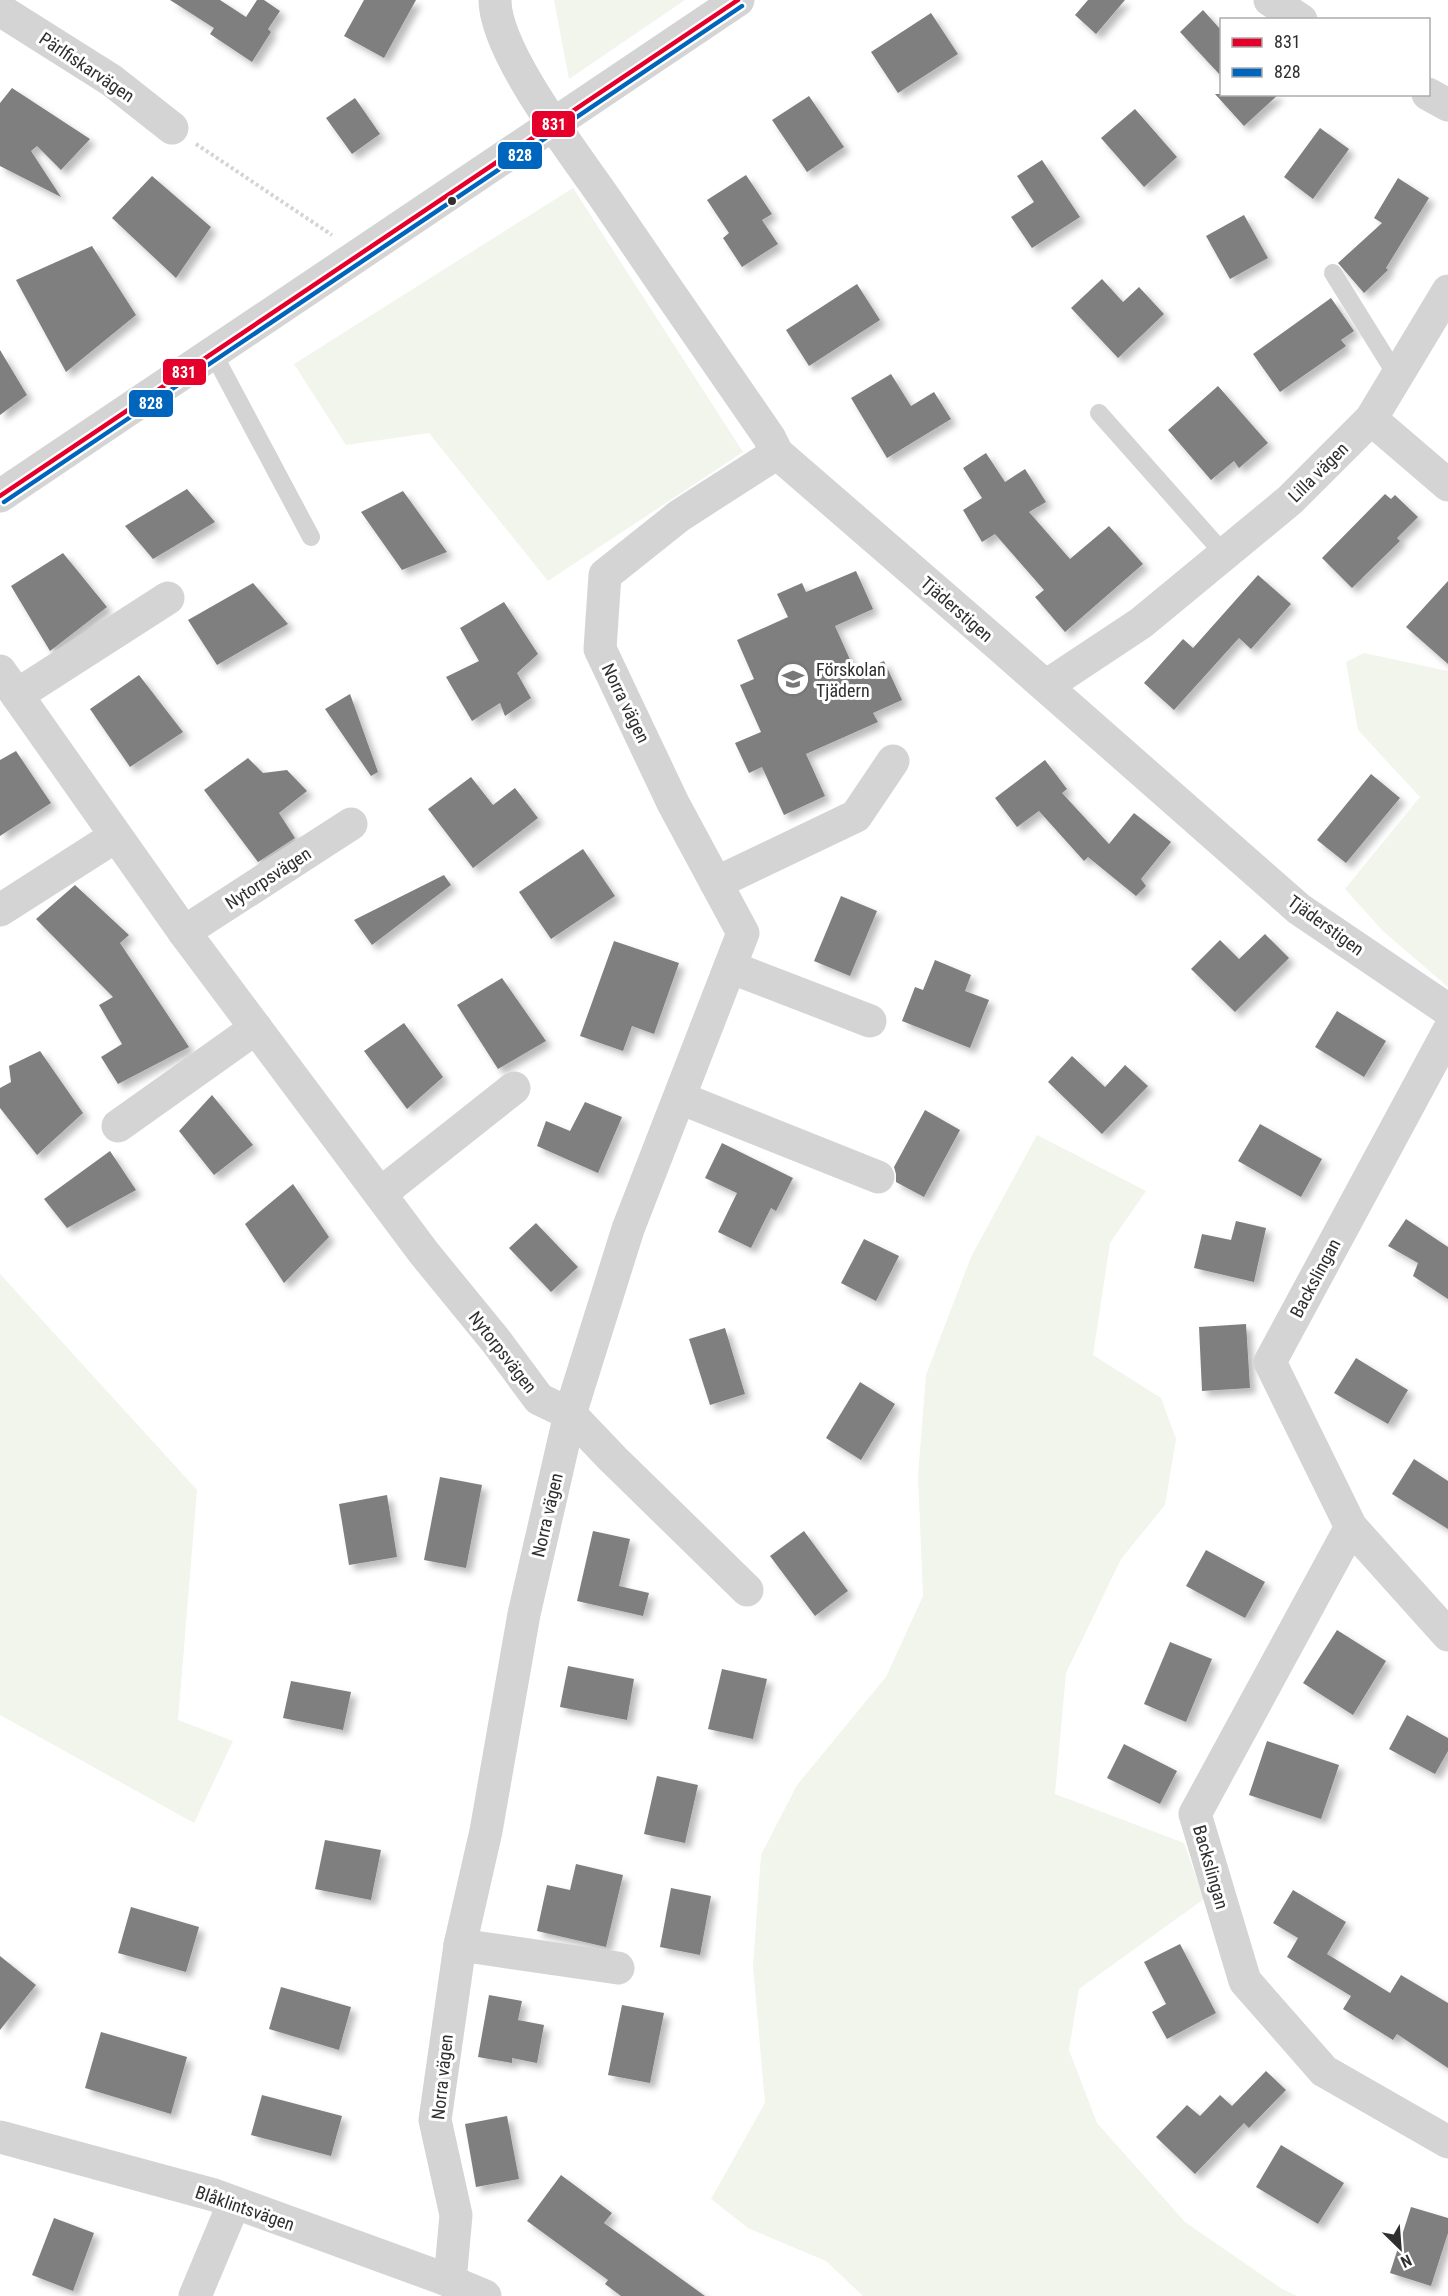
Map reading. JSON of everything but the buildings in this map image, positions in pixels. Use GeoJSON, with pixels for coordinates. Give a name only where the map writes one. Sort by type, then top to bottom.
{"type":"FeatureCollection","features":[{"type":"Feature","properties":{"kind":"street","name":"Tjäderstigen"},"geometry":{"type":"LineString","coordinates":[[495,0],[495,15],[505,42],[543,109],[769,437],[777,453],[1047,686],[1299,909],[1448,1010]]}},
{"type":"Feature","properties":{"kind":"street"},"geometry":{"type":"LineString","coordinates":[[0,496],[738,0]]}},
{"type":"Feature","properties":{"kind":"street"},"geometry":{"type":"LineString","coordinates":[[1270,0],[1298,18]]}},
{"type":"Feature","properties":{"kind":"street","name":"Pärlfiskarvägen"},"geometry":{"type":"LineString","coordinates":[[0,10],[111,80],[172,128]]}},
{"type":"Feature","properties":{"kind":"street"},"geometry":{"type":"LineString","coordinates":[[1430,95],[1448,105]]}},
{"type":"Feature","properties":{"kind":"street","name":"Lilla vägen"},"geometry":{"type":"LineString","coordinates":[[1047,686],[1141,622],[1290,500],[1371,419],[1448,291]]}},
{"type":"Feature","properties":{"kind":"street"},"geometry":{"type":"LineString","coordinates":[[1371,419],[1448,485]]}},
{"type":"Feature","properties":{"kind":"street","name":"Norra vägen"},"geometry":{"type":"LineString","coordinates":[[450,2281],[456,2215],[435,2120],[460,1945],[486,1831],[524,1614],[570,1414],[628,1229],[743,933],[673,803],[600,649],[605,575],[679,516],[777,453]]}},
{"type":"Feature","properties":{"kind":"street","name":"Nytorpsvägen"},"geometry":{"type":"LineString","coordinates":[[168,598],[8,683],[184,932],[424,1253],[496,1341],[539,1399],[570,1414],[747,1590]]}},
{"type":"Feature","properties":{"kind":"street"},"geometry":{"type":"LineString","coordinates":[[716,883],[856,816],[893,761]]}},
{"type":"Feature","properties":{"kind":"street","name":"Nytorpsvägen"},"geometry":{"type":"LineString","coordinates":[[184,932],[351,824]]}},
{"type":"Feature","properties":{"kind":"street"},"geometry":{"type":"LineString","coordinates":[[0,910],[116,836]]}},
{"type":"Feature","properties":{"kind":"street"},"geometry":{"type":"LineString","coordinates":[[730,967],[870,1021]]}},
{"type":"Feature","properties":{"kind":"street"},"geometry":{"type":"LineString","coordinates":[[118,1126],[256,1028]]}},
{"type":"Feature","properties":{"kind":"street","name":"Backslingan"},"geometry":{"type":"LineString","coordinates":[[1448,1032],[1270,1362],[1351,1527],[1448,1635]]}},
{"type":"Feature","properties":{"kind":"street"},"geometry":{"type":"LineString","coordinates":[[380,1194],[514,1088]]}},
{"type":"Feature","properties":{"kind":"street"},"geometry":{"type":"LineString","coordinates":[[680,1098],[878,1177]]}},
{"type":"Feature","properties":{"kind":"street","name":"Backslingan"},"geometry":{"type":"LineString","coordinates":[[1351,1527],[1195,1814],[1245,1981],[1324,2071],[1448,2142]]}},
{"type":"Feature","properties":{"kind":"street"},"geometry":{"type":"LineString","coordinates":[[460,1945],[618,1968]]}},
{"type":"Feature","properties":{"kind":"street","name":"Blåklintsvägen"},"geometry":{"type":"LineString","coordinates":[[0,2137],[214,2195],[450,2281],[485,2296]]}},
{"type":"Feature","properties":{"kind":"street"},"geometry":{"type":"LineString","coordinates":[[195,2296],[234,2203]]}},
{"type":"Feature","properties":{"kind":"lane"},"geometry":{"type":"LineString","coordinates":[[1333,273],[1397,376]]}},
{"type":"Feature","properties":{"kind":"lane"},"geometry":{"type":"LineString","coordinates":[[213,353],[311,537]]}},
{"type":"Feature","properties":{"kind":"lane"},"geometry":{"type":"LineString","coordinates":[[1099,413],[1225,555]]}},
{"type":"Feature","properties":{"kind":"path"},"geometry":{"type":"LineString","coordinates":[[172,128],[333,236]]}},
{"type":"Feature","properties":{"kind":"shaded area"},"geometry":{"type":"Polygon","coordinates":[[[554,0],[685,0],[569,79],[554,0]]]}},
{"type":"Feature","properties":{"kind":"shaded area"},"geometry":{"type":"Polygon","coordinates":[[[573,188],[743,452],[548,581],[429,433],[346,445],[294,364],[573,188]]]}},
{"type":"Feature","properties":{"kind":"shaded area"},"geometry":{"type":"Polygon","coordinates":[[[1364,653],[1448,671],[1448,987],[1383,931],[1345,889],[1420,797],[1358,730],[1346,662],[1364,653]]]}},
{"type":"Feature","properties":{"kind":"shaded area"},"geometry":{"type":"Polygon","coordinates":[[[1037,1135],[1146,1191],[1110,1243],[1093,1355],[1161,1398],[1176,1439],[1165,1505],[1121,1559],[1066,1673],[1055,1794],[1184,1843],[1204,1899],[1079,1989],[1069,2050],[1097,2123],[1185,2222],[1282,2289],[1297,2296],[863,2296],[826,2261],[748,2228],[711,2199],[765,2103],[753,1966],[761,1855],[797,1785],[886,1677],[923,1596],[918,1476],[926,1375],[971,1257],[1037,1135]]]}},
{"type":"Feature","properties":{"kind":"shaded area"},"geometry":{"type":"Polygon","coordinates":[[[0,1274],[197,1490],[178,1720],[233,1741],[194,1823],[0,1715],[0,1274]]]}},
{"type":"Feature","properties":{"kind":"transit line","name":"831"},"geometry":{"type":"LineString","coordinates":[[0,496],[738,0]]}},
{"type":"Feature","properties":{"kind":"transit line","name":"828"},"geometry":{"type":"LineString","coordinates":[[4,502],[742,6]]}},
{"type":"Feature","properties":{"kind":"place","name":"Förskolan Tjädern"},"geometry":{"type":"Point","coordinates":[793,679]}}]}
